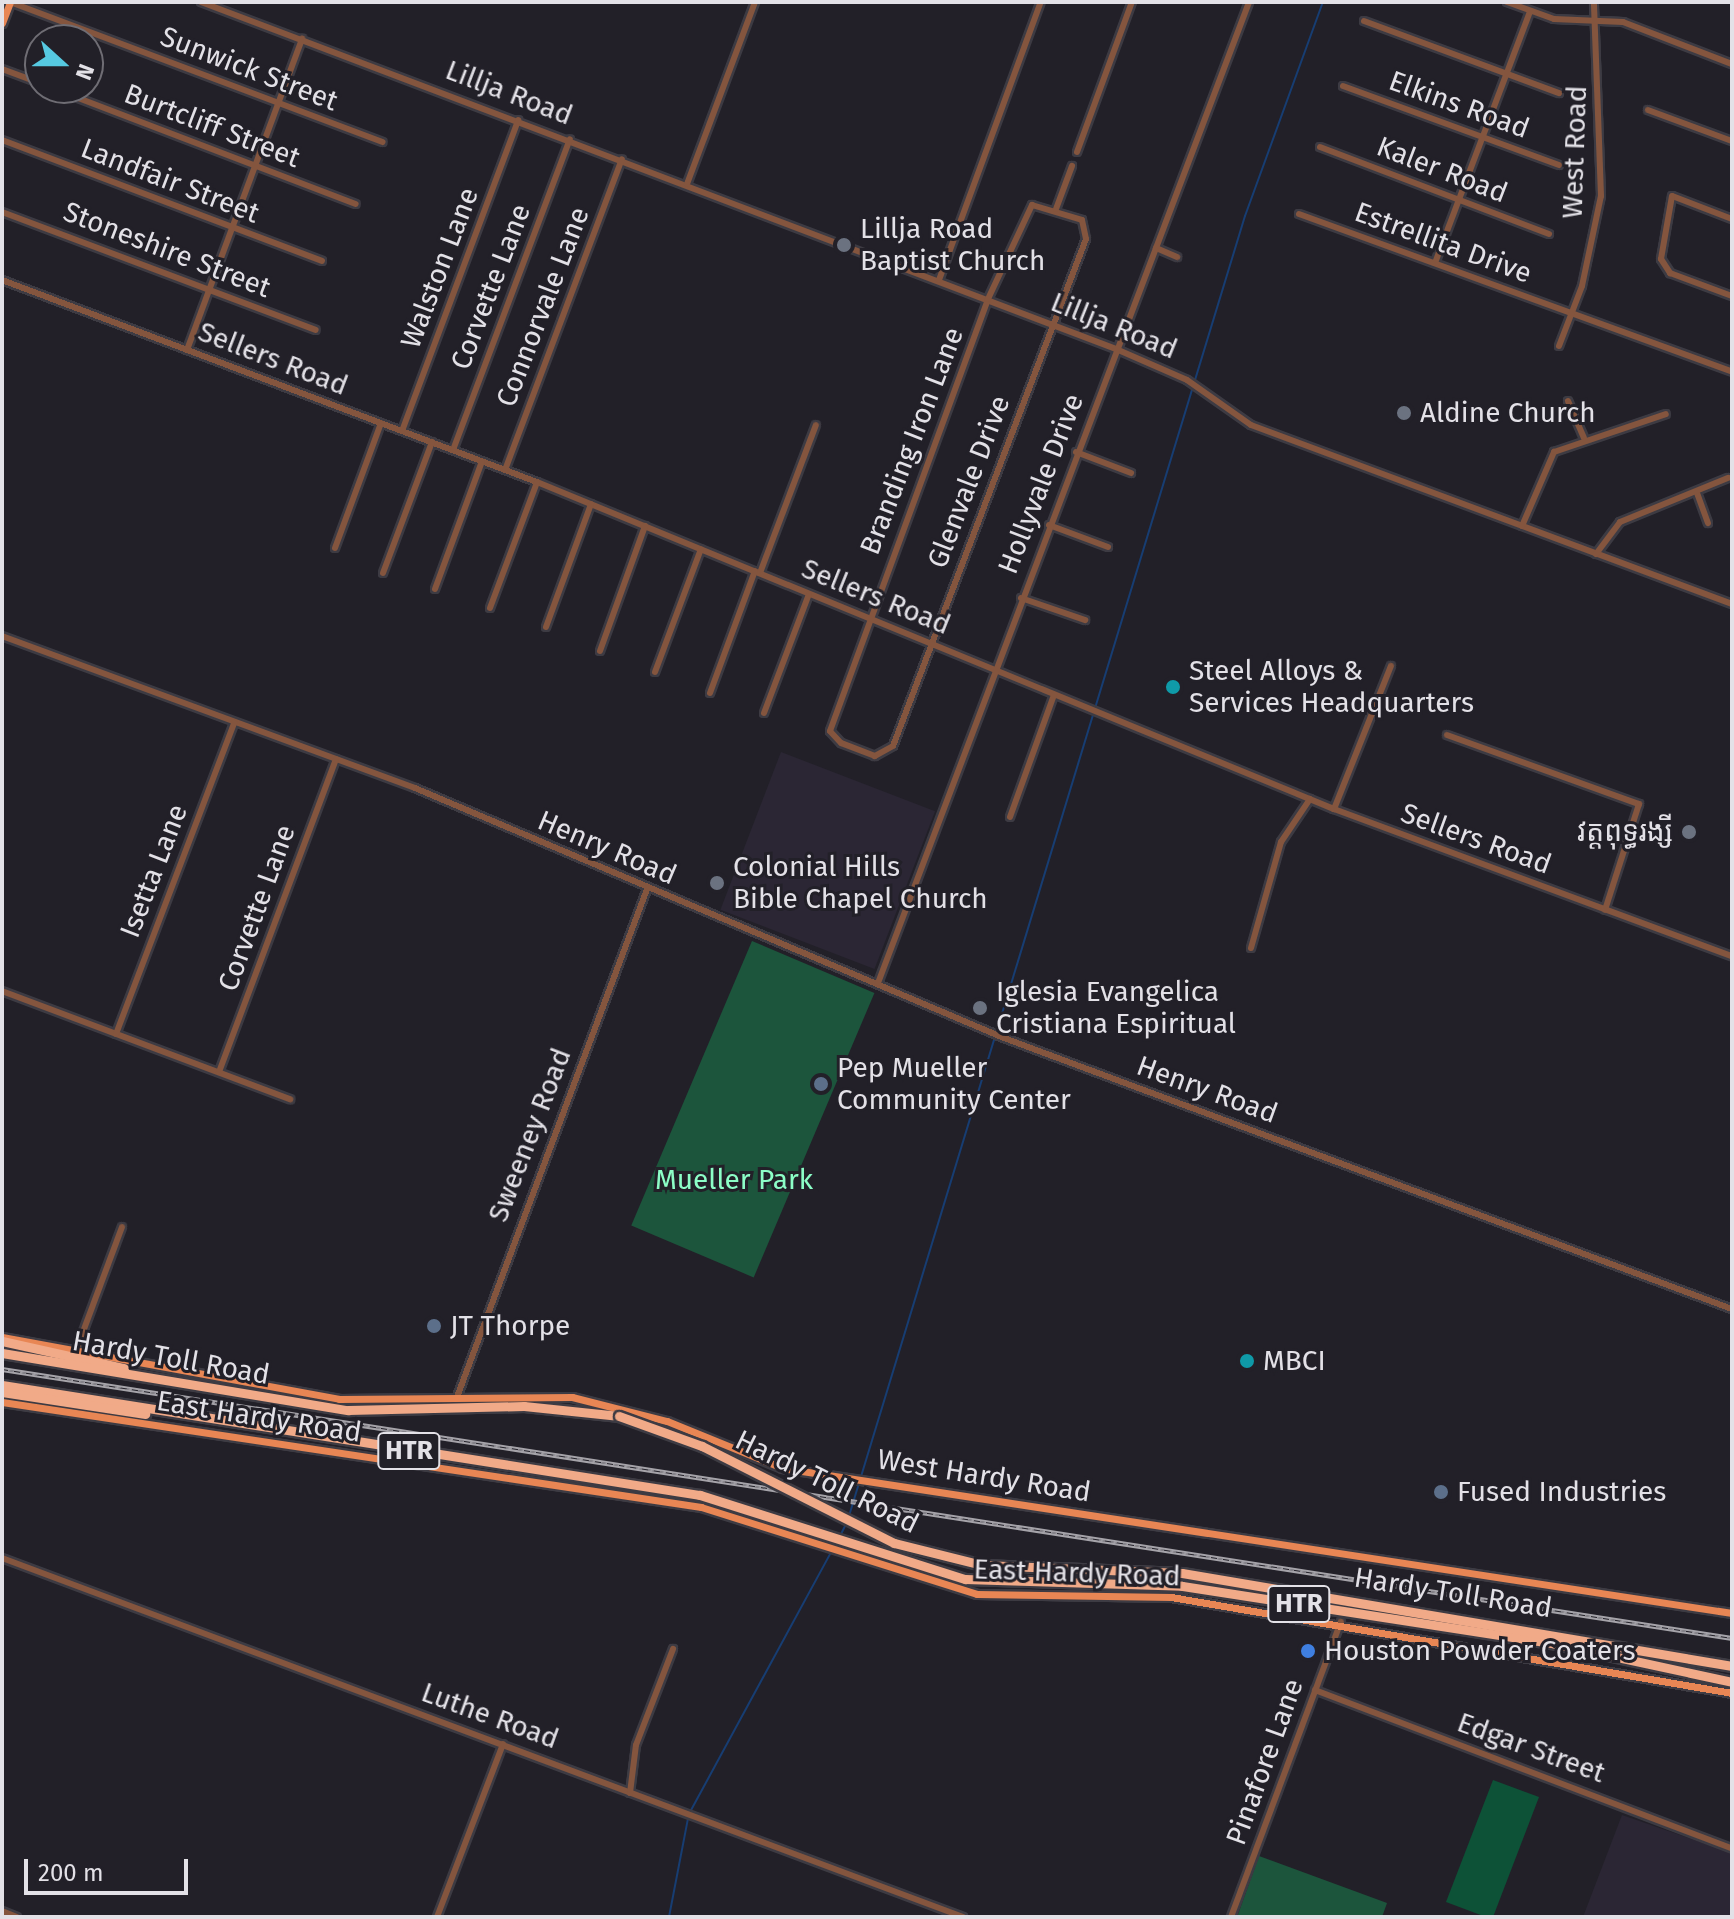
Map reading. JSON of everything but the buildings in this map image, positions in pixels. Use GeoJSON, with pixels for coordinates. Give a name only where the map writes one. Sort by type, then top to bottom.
{"type":"FeatureCollection","features":[{"type":"Feature","properties":{"kind":"highway"},"geometry":{"type":"LineString","coordinates":[[2,1339],[150,1377]]}},
{"type":"Feature","properties":{"kind":"highway","name":"Hardy Toll Road"},"geometry":{"type":"LineString","coordinates":[[2,1353],[373,1413],[524,1406],[619,1416],[702,1446],[894,1543],[982,1565],[1182,1573],[1732,1666]]}},
{"type":"Feature","properties":{"kind":"highway","name":"Hardy Toll Road"},"geometry":{"type":"LineString","coordinates":[[2,1385],[250,1427],[700,1495],[813,1530],[865,1550],[965,1579],[1182,1586],[1552,1643],[1732,1682]]}},
{"type":"Feature","properties":{"kind":"highway"},"geometry":{"type":"LineString","coordinates":[[2,1392],[250,1427]]}},
{"type":"Feature","properties":{"kind":"main road"},"geometry":{"type":"LineString","coordinates":[[2,23],[10,2]]}},
{"type":"Feature","properties":{"kind":"main road","name":"West Hardy Road"},"geometry":{"type":"LineString","coordinates":[[2,1339],[77,1348],[339,1399],[457,1397],[610,1403],[760,1462],[1732,1613]]}},
{"type":"Feature","properties":{"kind":"main road","name":"East Hardy Road"},"geometry":{"type":"LineString","coordinates":[[2,1402],[659,1500],[740,1516],[977,1594],[1155,1595],[1341,1622],[1732,1693]]}},
{"type":"Feature","properties":{"kind":"street","name":"Sunwick Street"},"geometry":{"type":"LineString","coordinates":[[10,2],[383,142]]}},
{"type":"Feature","properties":{"kind":"street","name":"Lillja Road"},"geometry":{"type":"LineString","coordinates":[[201,2],[570,139],[1116,349],[1189,381],[1251,425],[1732,604]]}},
{"type":"Feature","properties":{"kind":"street"},"geometry":{"type":"LineString","coordinates":[[224,11],[228,2]]}},
{"type":"Feature","properties":{"kind":"street"},"geometry":{"type":"LineString","coordinates":[[687,184],[755,2]]}},
{"type":"Feature","properties":{"kind":"street"},"geometry":{"type":"LineString","coordinates":[[939,280],[1041,2]]}},
{"type":"Feature","properties":{"kind":"street"},"geometry":{"type":"LineString","coordinates":[[1077,152],[1132,2]]}},
{"type":"Feature","properties":{"kind":"street","name":"Hollyvale Drive"},"geometry":{"type":"LineString","coordinates":[[878,983],[1076,452],[1249,2]]}},
{"type":"Feature","properties":{"kind":"street"},"geometry":{"type":"LineString","coordinates":[[1507,2],[1530,11],[1623,22],[1732,64]]}},
{"type":"Feature","properties":{"kind":"street","name":"West Road"},"geometry":{"type":"LineString","coordinates":[[1559,346],[1573,314],[1602,183],[1594,2]]}},
{"type":"Feature","properties":{"kind":"street"},"geometry":{"type":"LineString","coordinates":[[1435,263],[1530,11]]}},
{"type":"Feature","properties":{"kind":"street"},"geometry":{"type":"LineString","coordinates":[[1364,21],[1559,93]]}},
{"type":"Feature","properties":{"kind":"street"},"geometry":{"type":"LineString","coordinates":[[187,350],[302,39]]}},
{"type":"Feature","properties":{"kind":"street"},"geometry":{"type":"LineString","coordinates":[[2,69],[24,77]]}},
{"type":"Feature","properties":{"kind":"street","name":"Elkins Road"},"geometry":{"type":"LineString","coordinates":[[1343,86],[1559,165]]}},
{"type":"Feature","properties":{"kind":"street","name":"Burtcliff Street"},"geometry":{"type":"LineString","coordinates":[[94,104],[356,204]]}},
{"type":"Feature","properties":{"kind":"street"},"geometry":{"type":"LineString","coordinates":[[1648,110],[1732,141]]}},
{"type":"Feature","properties":{"kind":"street","name":"Walston Lane"},"geometry":{"type":"LineString","coordinates":[[402,431],[518,120]]}},
{"type":"Feature","properties":{"kind":"street","name":"Corvette Lane"},"geometry":{"type":"LineString","coordinates":[[453,450],[570,139]]}},
{"type":"Feature","properties":{"kind":"street","name":"Landfair Street"},"geometry":{"type":"LineString","coordinates":[[2,140],[322,261]]}},
{"type":"Feature","properties":{"kind":"street","name":"Kaler Road"},"geometry":{"type":"LineString","coordinates":[[1320,147],[1549,234]]}},
{"type":"Feature","properties":{"kind":"street","name":"Connorvale Lane"},"geometry":{"type":"LineString","coordinates":[[505,470],[622,159]]}},
{"type":"Feature","properties":{"kind":"street"},"geometry":{"type":"LineString","coordinates":[[1056,209],[1072,166]]}},
{"type":"Feature","properties":{"kind":"street"},"geometry":{"type":"LineString","coordinates":[[1732,219],[1672,196],[1663,267],[1732,296]]}},
{"type":"Feature","properties":{"kind":"street","name":"Branding Iron Lane"},"geometry":{"type":"LineString","coordinates":[[857,749],[830,731],[868,618],[988,299],[1025,210],[1056,209]]}},
{"type":"Feature","properties":{"kind":"street","name":"Glenvale Drive"},"geometry":{"type":"LineString","coordinates":[[857,749],[888,753],[1086,239],[1082,220],[1056,209]]}},
{"type":"Feature","properties":{"kind":"street","name":"Stoneshire Street"},"geometry":{"type":"LineString","coordinates":[[2,212],[316,330]]}},
{"type":"Feature","properties":{"kind":"street","name":"Estrellita Drive"},"geometry":{"type":"LineString","coordinates":[[1299,214],[1732,372]]}},
{"type":"Feature","properties":{"kind":"street"},"geometry":{"type":"LineString","coordinates":[[1156,248],[1177,257]]}},
{"type":"Feature","properties":{"kind":"street","name":"Sellers Road"},"geometry":{"type":"LineString","coordinates":[[2,280],[537,482],[1334,809],[1732,956]]}},
{"type":"Feature","properties":{"kind":"street"},"geometry":{"type":"LineString","coordinates":[[1568,401],[1584,438]]}},
{"type":"Feature","properties":{"kind":"street"},"geometry":{"type":"LineString","coordinates":[[1522,526],[1549,455],[1584,438],[1666,414]]}},
{"type":"Feature","properties":{"kind":"street"},"geometry":{"type":"LineString","coordinates":[[335,548],[381,423]]}},
{"type":"Feature","properties":{"kind":"street"},"geometry":{"type":"LineString","coordinates":[[710,693],[816,425]]}},
{"type":"Feature","properties":{"kind":"street"},"geometry":{"type":"LineString","coordinates":[[383,573],[432,442]]}},
{"type":"Feature","properties":{"kind":"street"},"geometry":{"type":"LineString","coordinates":[[1076,452],[1131,473]]}},
{"type":"Feature","properties":{"kind":"street"},"geometry":{"type":"LineString","coordinates":[[435,589],[482,461]]}},
{"type":"Feature","properties":{"kind":"street"},"geometry":{"type":"LineString","coordinates":[[1596,554],[1620,522],[1728,478]]}},
{"type":"Feature","properties":{"kind":"street"},"geometry":{"type":"LineString","coordinates":[[490,608],[537,482]]}},
{"type":"Feature","properties":{"kind":"street"},"geometry":{"type":"LineString","coordinates":[[1697,493],[1708,523]]}},
{"type":"Feature","properties":{"kind":"street"},"geometry":{"type":"LineString","coordinates":[[546,627],[591,504]]}},
{"type":"Feature","properties":{"kind":"street"},"geometry":{"type":"LineString","coordinates":[[1049,525],[1108,547]]}},
{"type":"Feature","properties":{"kind":"street"},"geometry":{"type":"LineString","coordinates":[[600,651],[645,526]]}},
{"type":"Feature","properties":{"kind":"street"},"geometry":{"type":"LineString","coordinates":[[655,672],[701,549]]}},
{"type":"Feature","properties":{"kind":"street"},"geometry":{"type":"LineString","coordinates":[[764,713],[809,594]]}},
{"type":"Feature","properties":{"kind":"street"},"geometry":{"type":"LineString","coordinates":[[1021,598],[1085,620]]}},
{"type":"Feature","properties":{"kind":"street","name":"Henry Road"},"geometry":{"type":"LineString","coordinates":[[2,636],[336,759],[1004,1038],[1732,1309]]}},
{"type":"Feature","properties":{"kind":"street"},"geometry":{"type":"LineString","coordinates":[[1334,809],[1391,666]]}},
{"type":"Feature","properties":{"kind":"street"},"geometry":{"type":"LineString","coordinates":[[1010,817],[1054,695]]}},
{"type":"Feature","properties":{"kind":"street","name":"Isetta Lane"},"geometry":{"type":"LineString","coordinates":[[116,1034],[234,723]]}},
{"type":"Feature","properties":{"kind":"street"},"geometry":{"type":"LineString","coordinates":[[1447,735],[1639,804],[1640,818],[1605,910]]}},
{"type":"Feature","properties":{"kind":"street","name":"Corvette Lane"},"geometry":{"type":"LineString","coordinates":[[219,1072],[336,759]]}},
{"type":"Feature","properties":{"kind":"street"},"geometry":{"type":"LineString","coordinates":[[1251,948],[1281,842],[1310,799]]}},
{"type":"Feature","properties":{"kind":"street","name":"Sweeney Road"},"geometry":{"type":"LineString","coordinates":[[457,1397],[647,889]]}},
{"type":"Feature","properties":{"kind":"street"},"geometry":{"type":"LineString","coordinates":[[2,991],[290,1099]]}},
{"type":"Feature","properties":{"kind":"street"},"geometry":{"type":"LineString","coordinates":[[77,1348],[122,1227]]}},
{"type":"Feature","properties":{"kind":"street","name":"Luthe Road"},"geometry":{"type":"LineString","coordinates":[[2,1558],[503,1744],[698,1821],[963,1917]]}},
{"type":"Feature","properties":{"kind":"street","name":"Pinafore Lane"},"geometry":{"type":"LineString","coordinates":[[1231,1917],[1341,1622]]}},
{"type":"Feature","properties":{"kind":"street"},"geometry":{"type":"LineString","coordinates":[[630,1793],[636,1745],[673,1649]]}},
{"type":"Feature","properties":{"kind":"street","name":"Edgar Street"},"geometry":{"type":"LineString","coordinates":[[1315,1690],[1732,1848]]}},
{"type":"Feature","properties":{"kind":"street"},"geometry":{"type":"LineString","coordinates":[[437,1917],[503,1744]]}},
{"type":"Feature","properties":{"kind":"street"},"geometry":{"type":"LineString","coordinates":[[2,1911],[17,1917]]}},
{"type":"Feature","properties":{"kind":"shaded area"},"geometry":{"type":"Polygon","coordinates":[[[781,752],[935,811],[874,969],[720,910],[781,752]]]}},
{"type":"Feature","properties":{"kind":"shaded area"},"geometry":{"type":"Polygon","coordinates":[[[1622,1815],[1732,1853],[1732,1917],[1583,1917],[1622,1815]]]}},
{"type":"Feature","properties":{"kind":"green space","name":"Mueller Park"},"geometry":{"type":"Polygon","coordinates":[[[752,941],[874,993],[754,1277],[631,1225],[752,941]]]}},
{"type":"Feature","properties":{"kind":"green space"},"geometry":{"type":"Polygon","coordinates":[[[1493,1780],[1539,1797],[1493,1917],[1486,1917],[1446,1902],[1493,1780]]]}},
{"type":"Feature","properties":{"kind":"green space"},"geometry":{"type":"Polygon","coordinates":[[[1259,1856],[1387,1903],[1382,1917],[1237,1917],[1259,1856]]]}},
{"type":"Feature","properties":{"kind":"waterway"},"geometry":{"type":"LineString","coordinates":[[849,1516],[1245,216],[1323,2]]}},
{"type":"Feature","properties":{"kind":"waterway"},"geometry":{"type":"LineString","coordinates":[[841,1534],[847,1522]]}},
{"type":"Feature","properties":{"kind":"waterway"},"geometry":{"type":"LineString","coordinates":[[690,1812],[832,1550]]}},
{"type":"Feature","properties":{"kind":"waterway"},"geometry":{"type":"LineString","coordinates":[[669,1917],[688,1818]]}},
{"type":"Feature","properties":{"kind":"railway"},"geometry":{"type":"LineString","coordinates":[[2,1369],[1732,1638]]}},
{"type":"Feature","properties":{"kind":"place","name":"Lillja Road Baptist Church"},"geometry":{"type":"Point","coordinates":[844,245]}},
{"type":"Feature","properties":{"kind":"place","name":"Aldine Church"},"geometry":{"type":"Point","coordinates":[1404,413]}},
{"type":"Feature","properties":{"kind":"place","name":"Steel Alloys & Services Headquarters"},"geometry":{"type":"Point","coordinates":[1173,687]}},
{"type":"Feature","properties":{"kind":"place","name":"វត្តពុទ្ធរង្សី"},"geometry":{"type":"Point","coordinates":[1689,832]}},
{"type":"Feature","properties":{"kind":"place","name":"Colonial Hills Bible Chapel Church"},"geometry":{"type":"Point","coordinates":[717,883]}},
{"type":"Feature","properties":{"kind":"place","name":"Iglesia Evangelica Cristiana Espiritual"},"geometry":{"type":"Point","coordinates":[980,1008]}},
{"type":"Feature","properties":{"kind":"place","name":"Pep Mueller Community Center"},"geometry":{"type":"Point","coordinates":[821,1084]}},
{"type":"Feature","properties":{"kind":"place","name":"JT Thorpe"},"geometry":{"type":"Point","coordinates":[434,1326]}},
{"type":"Feature","properties":{"kind":"place","name":"MBCI"},"geometry":{"type":"Point","coordinates":[1247,1361]}},
{"type":"Feature","properties":{"kind":"place","name":"Fused Industries"},"geometry":{"type":"Point","coordinates":[1441,1492]}},
{"type":"Feature","properties":{"kind":"place","name":"Houston Powder Coaters"},"geometry":{"type":"Point","coordinates":[1308,1651]}}]}
